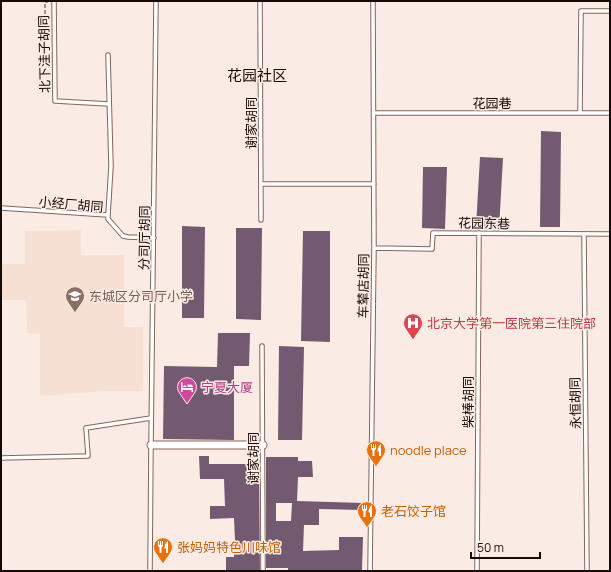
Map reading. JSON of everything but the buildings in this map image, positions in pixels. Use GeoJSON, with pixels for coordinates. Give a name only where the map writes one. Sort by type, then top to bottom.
{"type":"FeatureCollection","features":[{"type":"Feature","properties":{"kind":"street"},"geometry":{"type":"LineString","coordinates":[[151,445],[262,445]]}},
{"type":"Feature","properties":{"kind":"lane","name":"北下洼子胡同"},"geometry":{"type":"LineString","coordinates":[[54,1],[55,101],[109,104]]}},
{"type":"Feature","properties":{"kind":"lane","name":"分司厅胡同"},"geometry":{"type":"LineString","coordinates":[[150,571],[156,1]]}},
{"type":"Feature","properties":{"kind":"lane","name":"谢家胡同"},"geometry":{"type":"LineString","coordinates":[[260,1],[261,220]]}},
{"type":"Feature","properties":{"kind":"lane","name":"车辇店胡同"},"geometry":{"type":"LineString","coordinates":[[370,571],[374,248],[373,1]]}},
{"type":"Feature","properties":{"kind":"lane"},"geometry":{"type":"LineString","coordinates":[[580,113],[582,11],[610,11]]}},
{"type":"Feature","properties":{"kind":"lane"},"geometry":{"type":"LineString","coordinates":[[108,54],[111,166],[108,215]]}},
{"type":"Feature","properties":{"kind":"lane","name":"花园巷"},"geometry":{"type":"LineString","coordinates":[[374,112],[610,113]]}},
{"type":"Feature","properties":{"kind":"lane"},"geometry":{"type":"LineString","coordinates":[[261,184],[374,184]]}},
{"type":"Feature","properties":{"kind":"lane","name":"小经厂胡同"},"geometry":{"type":"LineString","coordinates":[[1,208],[108,215],[108,219],[123,236],[154,238]]}},
{"type":"Feature","properties":{"kind":"lane","name":"花园东巷"},"geometry":{"type":"LineString","coordinates":[[374,248],[432,249],[433,233],[610,234]]}},
{"type":"Feature","properties":{"kind":"lane","name":"柴棒胡同"},"geometry":{"type":"LineString","coordinates":[[477,571],[479,233]]}},
{"type":"Feature","properties":{"kind":"lane","name":"永恒胡同"},"geometry":{"type":"LineString","coordinates":[[584,235],[587,571]]}},
{"type":"Feature","properties":{"kind":"lane","name":"谢家胡同"},"geometry":{"type":"LineString","coordinates":[[262,346],[263,571]]}},
{"type":"Feature","properties":{"kind":"lane"},"geometry":{"type":"LineString","coordinates":[[1,458],[88,456],[86,428],[151,418]]}},
{"type":"Feature","properties":{"kind":"path"},"geometry":{"type":"LineString","coordinates":[[42,29],[44,29],[45,2],[54,1]]}},
{"type":"Feature","properties":{"kind":"shaded area","name":"东城区分司厅小学"},"geometry":{"type":"Polygon","coordinates":[[[81,230],[81,255],[124,255],[124,327],[143,327],[143,391],[103,391],[40,396],[40,334],[27,333],[26,300],[1,300],[1,264],[25,264],[25,231],[81,230]]]}},
{"type":"Feature","properties":{"kind":"place","name":"东城区分司厅小学"},"geometry":{"type":"Point","coordinates":[75,313]}},
{"type":"Feature","properties":{"kind":"place","name":"北京大学第一医院第三住院部"},"geometry":{"type":"Point","coordinates":[413,340]}},
{"type":"Feature","properties":{"kind":"place","name":"宁夏大厦"},"geometry":{"type":"Point","coordinates":[187,404]}},
{"type":"Feature","properties":{"kind":"place","name":"noodle place"},"geometry":{"type":"Point","coordinates":[376,467]}},
{"type":"Feature","properties":{"kind":"place","name":"老石饺子馆"},"geometry":{"type":"Point","coordinates":[367,528]}},
{"type":"Feature","properties":{"kind":"place","name":"张妈妈特色川味馆"},"geometry":{"type":"Point","coordinates":[163,564]}},
{"type":"Feature","properties":{"kind":"district","name":"花园社区"},"geometry":{"type":"Point","coordinates":[257,76]}}]}
